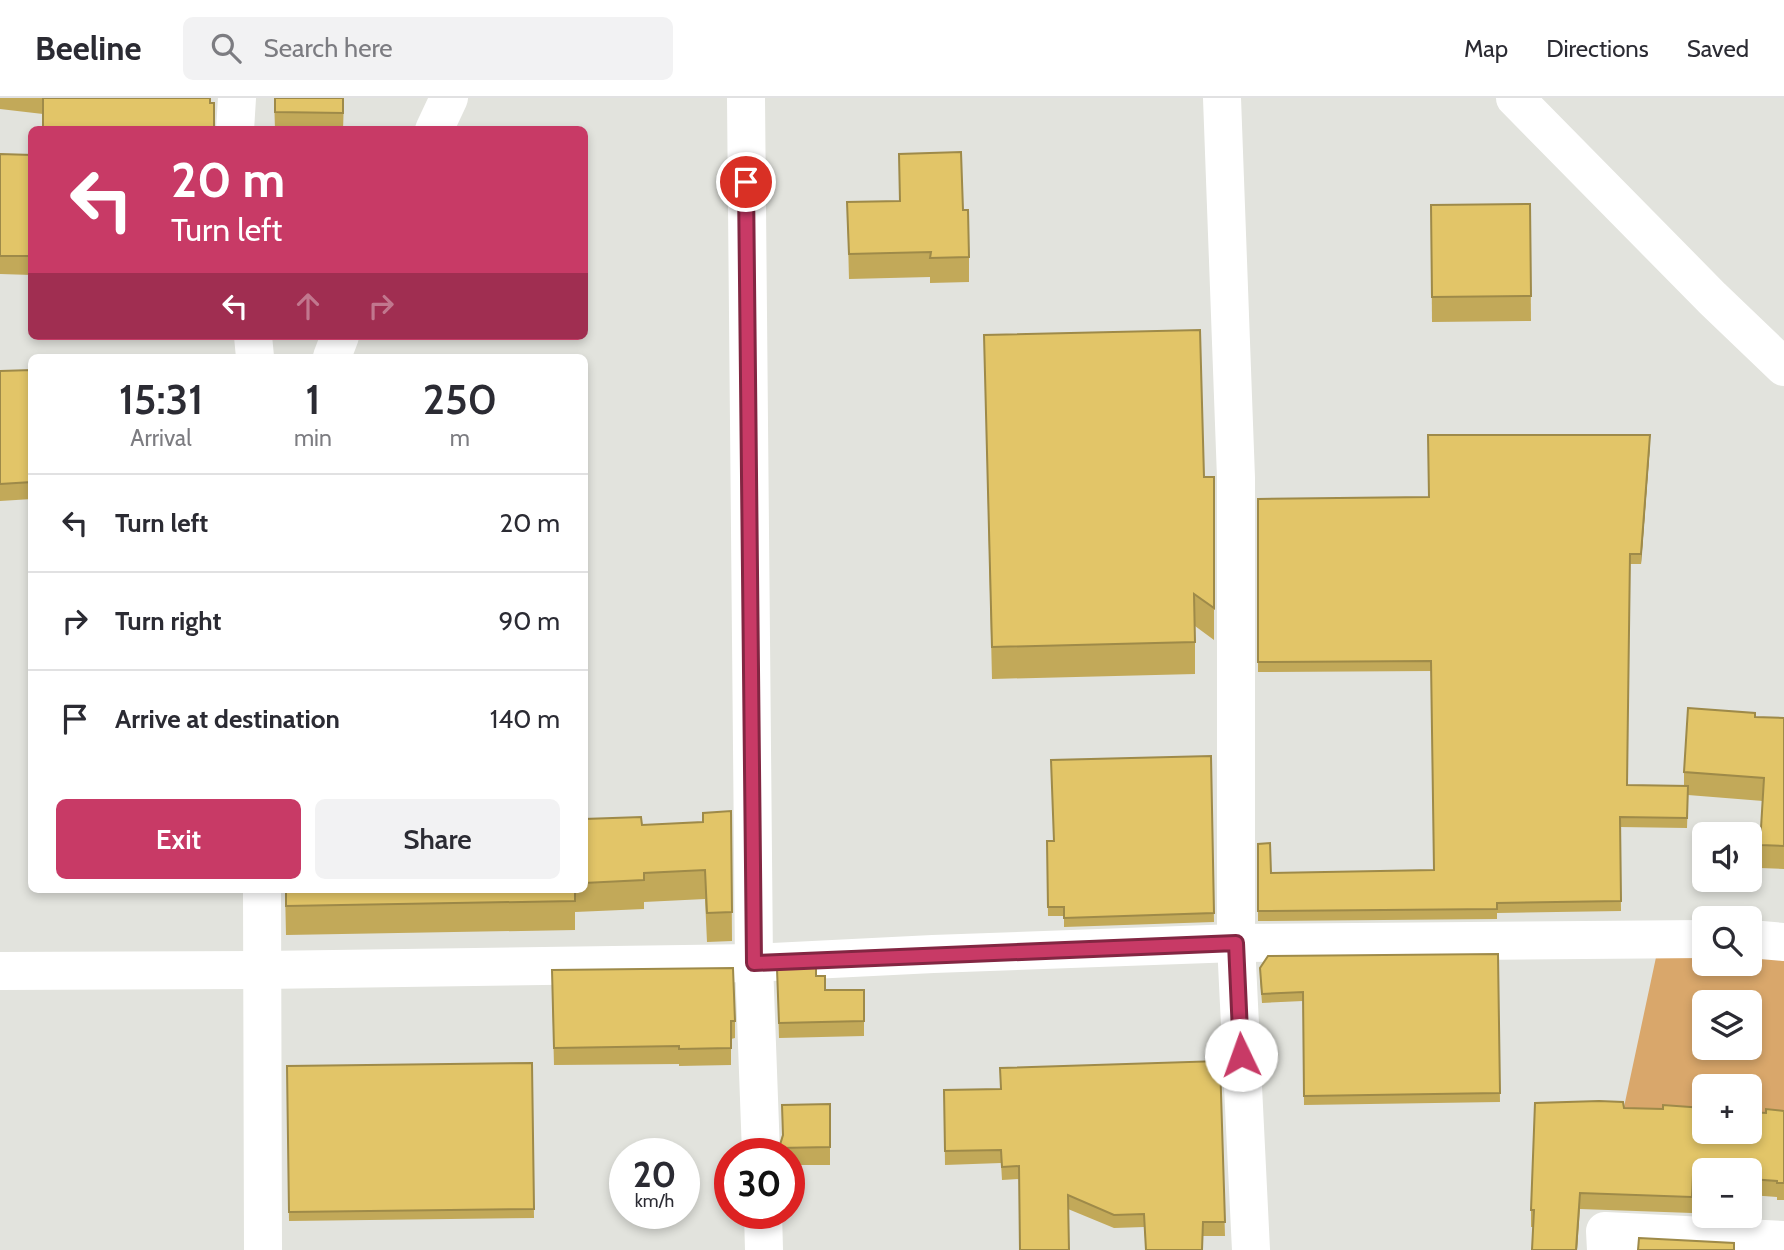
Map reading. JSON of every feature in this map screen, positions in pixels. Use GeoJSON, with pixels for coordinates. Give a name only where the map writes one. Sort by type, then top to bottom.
{"type":"FeatureCollection","features":[{"type":"Feature","properties":{"kind":"street"},"geometry":{"type":"LineString","coordinates":[[234,126],[237,98]]}},
{"type":"Feature","properties":{"kind":"street"},"geometry":{"type":"LineString","coordinates":[[436,126],[449,98]]}},
{"type":"Feature","properties":{"kind":"street"},"geometry":{"type":"LineString","coordinates":[[746,98],[754,963],[760,1138]]}},
{"type":"Feature","properties":{"kind":"street"},"geometry":{"type":"LineString","coordinates":[[1222,98],[1236,478],[1236,943],[1251,1250]]}},
{"type":"Feature","properties":{"kind":"street"},"geometry":{"type":"LineString","coordinates":[[1515,98],[1702,289],[1784,367]]}},
{"type":"Feature","properties":{"kind":"street"},"geometry":{"type":"LineString","coordinates":[[262,893],[263,1250]]}},
{"type":"Feature","properties":{"kind":"street"},"geometry":{"type":"LineString","coordinates":[[0,971],[262,971],[754,963],[1236,943],[1692,939]]}},
{"type":"Feature","properties":{"kind":"street"},"geometry":{"type":"LineString","coordinates":[[1762,940],[1784,942]]}},
{"type":"Feature","properties":{"kind":"street"},"geometry":{"type":"LineString","coordinates":[[763,1229],[764,1250]]}},
{"type":"Feature","properties":{"kind":"street"},"geometry":{"type":"LineString","coordinates":[[1606,1250],[1605,1231],[1784,1240]]}},
{"type":"Feature","properties":{"kind":"shaded area"},"geometry":{"type":"Polygon","coordinates":[[[1658,948],[1692,952],[1692,976],[1762,976],[1762,958],[1784,960],[1784,1131],[1762,1130],[1762,1074],[1692,1074],[1692,1125],[1621,1121],[1658,948]]]}},
{"type":"Feature","properties":{"kind":"building"},"geometry":{"type":"Polygon","coordinates":[[[43,98],[210,98],[210,103],[214,103],[214,126],[43,126],[43,98]]]}},
{"type":"Feature","properties":{"kind":"building"},"geometry":{"type":"Polygon","coordinates":[[[275,98],[343,98],[343,113],[275,112],[275,98]]]}},
{"type":"Feature","properties":{"kind":"building"},"geometry":{"type":"Polygon","coordinates":[[[961,152],[963,210],[968,210],[969,257],[930,258],[931,252],[849,254],[847,202],[900,201],[899,154],[961,152]]]}},
{"type":"Feature","properties":{"kind":"building"},"geometry":{"type":"Polygon","coordinates":[[[0,154],[28,155],[28,256],[0,256],[0,154]]]}},
{"type":"Feature","properties":{"kind":"building"},"geometry":{"type":"Polygon","coordinates":[[[1530,204],[1531,296],[1432,297],[1431,205],[1530,204]]]}},
{"type":"Feature","properties":{"kind":"building"},"geometry":{"type":"Polygon","coordinates":[[[1200,330],[1204,477],[1214,477],[1214,608],[1194,594],[1195,642],[992,647],[984,335],[1200,330]]]}},
{"type":"Feature","properties":{"kind":"building"},"geometry":{"type":"Polygon","coordinates":[[[28,370],[28,482],[0,484],[0,371],[28,370]]]}},
{"type":"Feature","properties":{"kind":"building"},"geometry":{"type":"Polygon","coordinates":[[[1428,435],[1650,435],[1641,554],[1630,554],[1627,785],[1688,786],[1687,818],[1620,817],[1621,901],[1497,903],[1497,909],[1258,911],[1258,844],[1270,843],[1271,873],[1434,870],[1431,661],[1258,662],[1258,499],[1429,497],[1428,435]]]}},
{"type":"Feature","properties":{"kind":"building"},"geometry":{"type":"Polygon","coordinates":[[[1688,708],[1784,718],[1784,846],[1762,845],[1764,778],[1684,772],[1688,708]]]}},
{"type":"Feature","properties":{"kind":"building"},"geometry":{"type":"Polygon","coordinates":[[[1211,756],[1214,913],[1064,918],[1064,907],[1048,907],[1047,841],[1054,841],[1051,760],[1211,756]]]}},
{"type":"Feature","properties":{"kind":"building"},"geometry":{"type":"Polygon","coordinates":[[[731,811],[732,912],[707,913],[705,870],[644,873],[644,880],[588,883],[588,819],[641,817],[642,825],[703,822],[703,813],[731,811]]]}},
{"type":"Feature","properties":{"kind":"building"},"geometry":{"type":"Polygon","coordinates":[[[286,893],[575,893],[575,901],[286,906],[286,893]]]}},
{"type":"Feature","properties":{"kind":"building"},"geometry":{"type":"Polygon","coordinates":[[[1498,954],[1500,1093],[1304,1096],[1303,992],[1262,994],[1260,968],[1268,956],[1498,954]]]}},
{"type":"Feature","properties":{"kind":"building"},"geometry":{"type":"Polygon","coordinates":[[[816,967],[816,976],[825,976],[825,990],[864,990],[864,1021],[779,1023],[777,969],[816,967]]]}},
{"type":"Feature","properties":{"kind":"building"},"geometry":{"type":"Polygon","coordinates":[[[733,968],[735,1021],[731,1021],[731,1048],[554,1048],[552,970],[733,968]]]}},
{"type":"Feature","properties":{"kind":"building"},"geometry":{"type":"Polygon","coordinates":[[[1220,1061],[1225,1222],[1203,1222],[1202,1250],[1146,1250],[1144,1214],[1114,1215],[1068,1195],[1069,1250],[1020,1250],[1019,1166],[1002,1167],[1001,1150],[945,1151],[944,1090],[1001,1089],[1000,1068],[1220,1061]]]}},
{"type":"Feature","properties":{"kind":"building"},"geometry":{"type":"Polygon","coordinates":[[[532,1063],[534,1209],[289,1212],[287,1066],[532,1063]]]}},
{"type":"Feature","properties":{"kind":"building"},"geometry":{"type":"Polygon","coordinates":[[[1599,1101],[1623,1102],[1624,1108],[1663,1109],[1663,1105],[1692,1107],[1692,1144],[1762,1144],[1762,1113],[1766,1113],[1766,1109],[1784,1111],[1784,1183],[1762,1180],[1762,1158],[1692,1158],[1692,1197],[1580,1193],[1576,1250],[1532,1250],[1535,1103],[1599,1101]]]}},
{"type":"Feature","properties":{"kind":"building"},"geometry":{"type":"Polygon","coordinates":[[[830,1104],[830,1147],[805,1147],[805,1138],[782,1138],[782,1105],[830,1104]]]}},
{"type":"Feature","properties":{"kind":"building"},"geometry":{"type":"Polygon","coordinates":[[[1639,1238],[1734,1243],[1734,1250],[1638,1250],[1639,1238]]]}},
{"type":"Feature","properties":{"kind":"route"},"geometry":{"type":"LineString","coordinates":[[746,182],[754,963],[1236,943],[1241,1055]]}}]}
